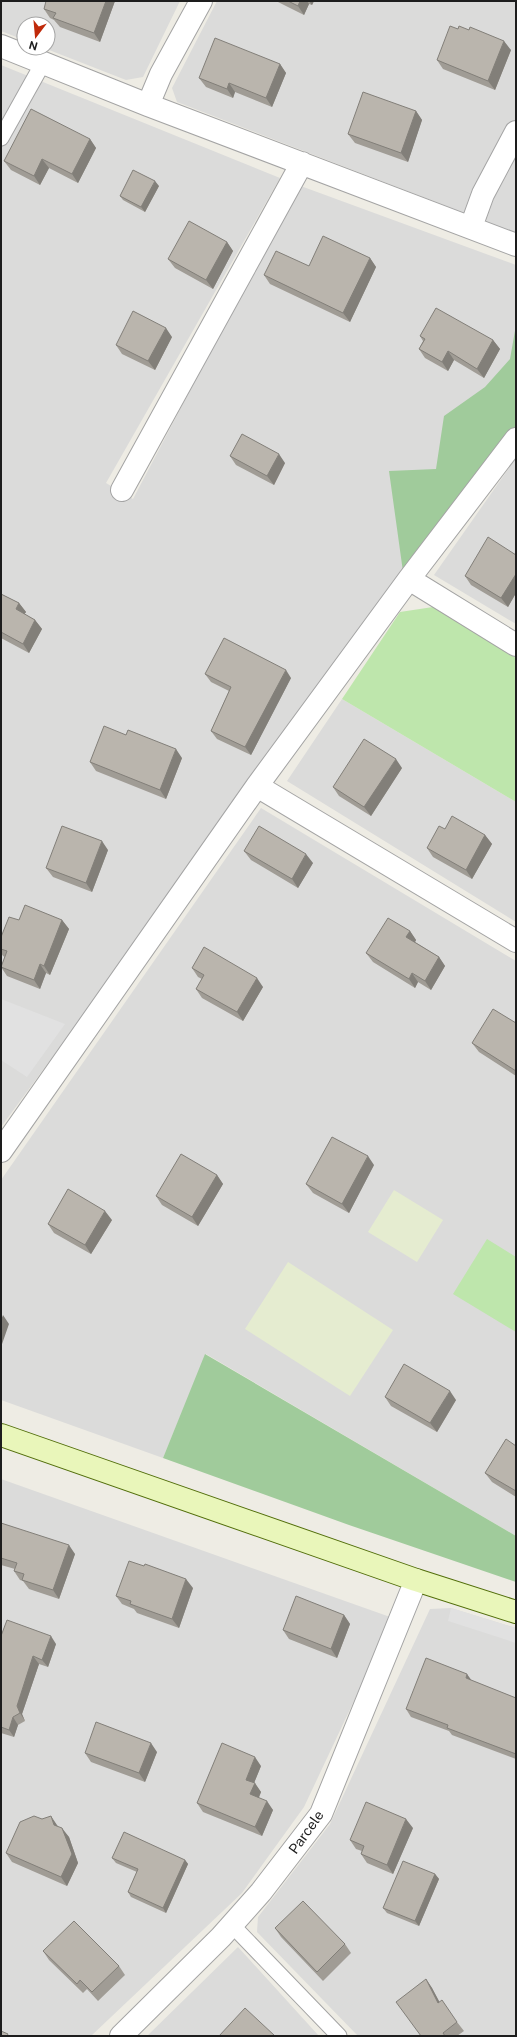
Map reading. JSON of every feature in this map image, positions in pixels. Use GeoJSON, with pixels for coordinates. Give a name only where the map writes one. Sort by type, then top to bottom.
{"type":"FeatureCollection","features":[{"type":"Feature","properties":{"kind":"street"},"geometry":{"type":"LineString","coordinates":[[148,105],[161,74],[201,1]]}},
{"type":"Feature","properties":{"kind":"street"},"geometry":{"type":"LineString","coordinates":[[1,46],[148,105],[516,245]]}},
{"type":"Feature","properties":{"kind":"street"},"geometry":{"type":"LineString","coordinates":[[471,227],[483,194],[516,132]]}},
{"type":"Feature","properties":{"kind":"street"},"geometry":{"type":"LineString","coordinates":[[122,490],[302,163]]}},
{"type":"Feature","properties":{"kind":"street"},"geometry":{"type":"LineString","coordinates":[[1,1151],[257,786],[409,579],[516,439]]}},
{"type":"Feature","properties":{"kind":"street"},"geometry":{"type":"LineString","coordinates":[[409,579],[516,645]]}},
{"type":"Feature","properties":{"kind":"street"},"geometry":{"type":"LineString","coordinates":[[257,786],[516,941]]}},
{"type":"Feature","properties":{"kind":"street"},"geometry":{"type":"LineString","coordinates":[[1,1435],[416,1580],[516,1612]]}},
{"type":"Feature","properties":{"kind":"street","name":"Parcele"},"geometry":{"type":"LineString","coordinates":[[121,2036],[232,1925],[261,1892],[321,1814],[416,1580]]}},
{"type":"Feature","properties":{"kind":"lane"},"geometry":{"type":"LineString","coordinates":[[1,138],[43,63]]}},
{"type":"Feature","properties":{"kind":"lane"},"geometry":{"type":"LineString","coordinates":[[232,1925],[339,2036]]}},
{"type":"Feature","properties":{"kind":"shaded area"},"geometry":{"type":"Polygon","coordinates":[[[1,1],[180,1],[143,77],[126,80],[56,53],[56,16],[16,16],[16,37],[1,31],[1,1]]]}},
{"type":"Feature","properties":{"kind":"shaded area"},"geometry":{"type":"Polygon","coordinates":[[[217,1],[516,1],[516,233],[177,102],[172,88],[217,1]]]}},
{"type":"Feature","properties":{"kind":"shaded area"},"geometry":{"type":"Polygon","coordinates":[[[1,65],[280,178],[106,483],[133,499],[298,185],[516,265],[516,427],[1,1127],[1,65]]]}},
{"type":"Feature","properties":{"kind":"shaded area"},"geometry":{"type":"Polygon","coordinates":[[[516,458],[516,624],[434,575],[516,458]]]}},
{"type":"Feature","properties":{"kind":"shaded area"},"geometry":{"type":"Polygon","coordinates":[[[342,699],[516,802],[516,922],[287,781],[342,699]]]}},
{"type":"Feature","properties":{"kind":"shaded area"},"geometry":{"type":"Polygon","coordinates":[[[261,808],[516,961],[516,1536],[206,1354],[163,1458],[1,1400],[1,1180],[261,808]]]}},
{"type":"Feature","properties":{"kind":"shaded area"},"geometry":{"type":"Polygon","coordinates":[[[1,999],[65,1024],[27,1077],[1,1060],[1,999]]]}},
{"type":"Feature","properties":{"kind":"shaded area"},"geometry":{"type":"Polygon","coordinates":[[[1,1479],[393,1618],[304,1807],[242,1893],[91,2036],[1,2036],[1,1479]]]}},
{"type":"Feature","properties":{"kind":"shaded area"},"geometry":{"type":"Polygon","coordinates":[[[451,1608],[516,1628],[516,2036],[358,2036],[257,1932],[258,1917],[330,1824],[430,1609],[451,1608]]]}},
{"type":"Feature","properties":{"kind":"shaded area"},"geometry":{"type":"Polygon","coordinates":[[[451,1608],[516,1628],[516,1643],[448,1621],[451,1608]]]}},
{"type":"Feature","properties":{"kind":"shaded area"},"geometry":{"type":"Polygon","coordinates":[[[238,1947],[319,2036],[147,2036],[238,1947]]]}},
{"type":"Feature","properties":{"kind":"green space"},"geometry":{"type":"Polygon","coordinates":[[[516,325],[516,427],[404,579],[389,471],[436,469],[444,416],[485,387],[510,359],[516,325]]]}},
{"type":"Feature","properties":{"kind":"green space"},"geometry":{"type":"Polygon","coordinates":[[[433,607],[516,658],[516,802],[342,699],[400,612],[433,607]]]}},
{"type":"Feature","properties":{"kind":"green space"},"geometry":{"type":"Polygon","coordinates":[[[394,1190],[443,1220],[417,1262],[368,1232],[394,1190]]]}},
{"type":"Feature","properties":{"kind":"green space"},"geometry":{"type":"Polygon","coordinates":[[[487,1239],[516,1257],[516,1332],[453,1294],[487,1239]]]}},
{"type":"Feature","properties":{"kind":"green space"},"geometry":{"type":"Polygon","coordinates":[[[288,1262],[393,1330],[350,1396],[245,1329],[288,1262]]]}},
{"type":"Feature","properties":{"kind":"green space"},"geometry":{"type":"Polygon","coordinates":[[[205,1354],[516,1536],[516,1582],[349,1525],[163,1458],[205,1354]]]}},
{"type":"Feature","properties":{"kind":"building"},"geometry":{"type":"Polygon","coordinates":[[[46,1],[106,1],[94,33],[56,19],[56,16],[54,16],[56,13],[44,9],[46,1]]]}},
{"type":"Feature","properties":{"kind":"building"},"geometry":{"type":"Polygon","coordinates":[[[288,1],[300,1],[298,6],[288,1]]]}},
{"type":"Feature","properties":{"kind":"building"},"geometry":{"type":"Polygon","coordinates":[[[450,26],[458,29],[459,26],[469,30],[470,27],[504,41],[488,81],[437,60],[450,26]]]}},
{"type":"Feature","properties":{"kind":"building"},"geometry":{"type":"Polygon","coordinates":[[[215,38],[280,64],[266,98],[229,83],[227,89],[199,78],[215,38]]]}},
{"type":"Feature","properties":{"kind":"building"},"geometry":{"type":"Polygon","coordinates":[[[363,92],[416,111],[401,153],[348,134],[363,92]]]}},
{"type":"Feature","properties":{"kind":"building"},"geometry":{"type":"Polygon","coordinates":[[[31,109],[90,139],[72,174],[42,159],[34,176],[4,161],[31,109]]]}},
{"type":"Feature","properties":{"kind":"building"},"geometry":{"type":"Polygon","coordinates":[[[133,170],[155,181],[141,207],[120,196],[133,170]]]}},
{"type":"Feature","properties":{"kind":"building"},"geometry":{"type":"Polygon","coordinates":[[[189,221],[227,242],[206,280],[168,259],[189,221]]]}},
{"type":"Feature","properties":{"kind":"building"},"geometry":{"type":"Polygon","coordinates":[[[323,236],[370,258],[343,313],[264,275],[276,251],[309,266],[323,236]]]}},
{"type":"Feature","properties":{"kind":"building"},"geometry":{"type":"Polygon","coordinates":[[[436,308],[493,340],[477,369],[448,351],[442,362],[419,349],[425,339],[420,336],[436,308]]]}},
{"type":"Feature","properties":{"kind":"building"},"geometry":{"type":"Polygon","coordinates":[[[133,311],[166,328],[148,361],[116,345],[133,311]]]}},
{"type":"Feature","properties":{"kind":"building"},"geometry":{"type":"Polygon","coordinates":[[[242,434],[279,454],[267,476],[230,456],[242,434]]]}},
{"type":"Feature","properties":{"kind":"building"},"geometry":{"type":"Polygon","coordinates":[[[488,537],[516,555],[516,574],[501,598],[465,576],[488,537]]]}},
{"type":"Feature","properties":{"kind":"building"},"geometry":{"type":"Polygon","coordinates":[[[1,594],[19,603],[16,609],[35,620],[23,644],[1,632],[1,594]]]}},
{"type":"Feature","properties":{"kind":"building"},"geometry":{"type":"Polygon","coordinates":[[[224,638],[286,670],[245,747],[211,731],[231,687],[205,674],[224,638]]]}},
{"type":"Feature","properties":{"kind":"building"},"geometry":{"type":"Polygon","coordinates":[[[104,726],[126,735],[128,730],[176,749],[160,790],[90,762],[104,726]]]}},
{"type":"Feature","properties":{"kind":"building"},"geometry":{"type":"Polygon","coordinates":[[[364,739],[396,759],[364,807],[333,787],[364,739]]]}},
{"type":"Feature","properties":{"kind":"building"},"geometry":{"type":"Polygon","coordinates":[[[452,816],[485,835],[466,870],[427,848],[439,826],[445,829],[452,816]]]}},
{"type":"Feature","properties":{"kind":"building"},"geometry":{"type":"Polygon","coordinates":[[[62,826],[102,841],[86,883],[46,868],[62,826]]]}},
{"type":"Feature","properties":{"kind":"building"},"geometry":{"type":"Polygon","coordinates":[[[259,826],[306,854],[292,879],[244,851],[259,826]]]}},
{"type":"Feature","properties":{"kind":"building"},"geometry":{"type":"Polygon","coordinates":[[[25,905],[62,920],[44,966],[40,964],[34,980],[1,967],[7,951],[1,949],[1,937],[9,917],[19,920],[25,905]]]}},
{"type":"Feature","properties":{"kind":"building"},"geometry":{"type":"Polygon","coordinates":[[[388,918],[410,931],[406,937],[439,957],[425,981],[412,973],[409,979],[366,953],[388,918]]]}},
{"type":"Feature","properties":{"kind":"building"},"geometry":{"type":"Polygon","coordinates":[[[204,947],[257,978],[237,1012],[196,989],[204,975],[192,968],[204,947]]]}},
{"type":"Feature","properties":{"kind":"building"},"geometry":{"type":"Polygon","coordinates":[[[493,1009],[516,1023],[516,1071],[472,1043],[493,1009]]]}},
{"type":"Feature","properties":{"kind":"building"},"geometry":{"type":"Polygon","coordinates":[[[332,1137],[368,1156],[342,1204],[306,1184],[332,1137]]]}},
{"type":"Feature","properties":{"kind":"building"},"geometry":{"type":"Polygon","coordinates":[[[181,1154],[217,1175],[192,1217],[156,1196],[181,1154]]]}},
{"type":"Feature","properties":{"kind":"building"},"geometry":{"type":"Polygon","coordinates":[[[68,1189],[105,1211],[85,1245],[48,1224],[68,1189]]]}},
{"type":"Feature","properties":{"kind":"building"},"geometry":{"type":"Polygon","coordinates":[[[404,1364],[450,1391],[430,1423],[385,1397],[404,1364]]]}},
{"type":"Feature","properties":{"kind":"building"},"geometry":{"type":"Polygon","coordinates":[[[506,1439],[516,1446],[516,1491],[485,1473],[506,1439]]]}},
{"type":"Feature","properties":{"kind":"building"},"geometry":{"type":"Polygon","coordinates":[[[1,1523],[69,1545],[53,1590],[22,1580],[24,1574],[14,1571],[17,1563],[1,1558],[1,1523]]]}},
{"type":"Feature","properties":{"kind":"building"},"geometry":{"type":"Polygon","coordinates":[[[129,1561],[144,1566],[145,1564],[186,1579],[172,1619],[130,1604],[131,1601],[116,1596],[129,1561]]]}},
{"type":"Feature","properties":{"kind":"building"},"geometry":{"type":"Polygon","coordinates":[[[296,1596],[344,1615],[331,1649],[283,1630],[296,1596]]]}},
{"type":"Feature","properties":{"kind":"building"},"geometry":{"type":"Polygon","coordinates":[[[7,1620],[51,1636],[42,1660],[33,1656],[17,1706],[20,1713],[13,1717],[9,1730],[1,1727],[1,1636],[7,1620]]]}},
{"type":"Feature","properties":{"kind":"building"},"geometry":{"type":"Polygon","coordinates":[[[426,1658],[467,1674],[466,1678],[516,1698],[516,1754],[447,1728],[448,1725],[406,1709],[426,1658]]]}},
{"type":"Feature","properties":{"kind":"building"},"geometry":{"type":"Polygon","coordinates":[[[96,1722],[151,1743],[139,1773],[85,1753],[96,1722]]]}},
{"type":"Feature","properties":{"kind":"building"},"geometry":{"type":"Polygon","coordinates":[[[222,1743],[255,1757],[246,1780],[255,1783],[250,1794],[267,1801],[255,1827],[197,1803],[222,1743]]]}},
{"type":"Feature","properties":{"kind":"building"},"geometry":{"type":"Polygon","coordinates":[[[366,1802],[406,1819],[387,1865],[361,1854],[364,1846],[350,1840],[366,1802]]]}},
{"type":"Feature","properties":{"kind":"building"},"geometry":{"type":"Polygon","coordinates":[[[34,1816],[42,1819],[51,1816],[54,1825],[62,1828],[72,1854],[61,1877],[6,1853],[20,1822],[34,1816]]]}},
{"type":"Feature","properties":{"kind":"building"},"geometry":{"type":"Polygon","coordinates":[[[124,1832],[185,1860],[163,1908],[128,1892],[138,1869],[112,1858],[124,1832]]]}},
{"type":"Feature","properties":{"kind":"building"},"geometry":{"type":"Polygon","coordinates":[[[403,1861],[435,1874],[415,1921],[383,1908],[403,1861]]]}},
{"type":"Feature","properties":{"kind":"building"},"geometry":{"type":"Polygon","coordinates":[[[303,1901],[345,1944],[317,1972],[275,1928],[303,1901]]]}},
{"type":"Feature","properties":{"kind":"building"},"geometry":{"type":"Polygon","coordinates":[[[74,1921],[119,1966],[92,1992],[80,1980],[77,1984],[43,1951],[74,1921]]]}},
{"type":"Feature","properties":{"kind":"building"},"geometry":{"type":"Polygon","coordinates":[[[426,1979],[438,2003],[442,2000],[457,2022],[443,2033],[445,2036],[421,2036],[396,2002],[426,1979]]]}},
{"type":"Feature","properties":{"kind":"building"},"geometry":{"type":"Polygon","coordinates":[[[245,2008],[275,2036],[219,2036],[245,2008]]]}},
{"type":"Feature","properties":{"kind":"building"},"geometry":{"type":"Polygon","coordinates":[[[1,2031],[8,2034],[7,2036],[1,2036],[1,2031]]]}}]}
